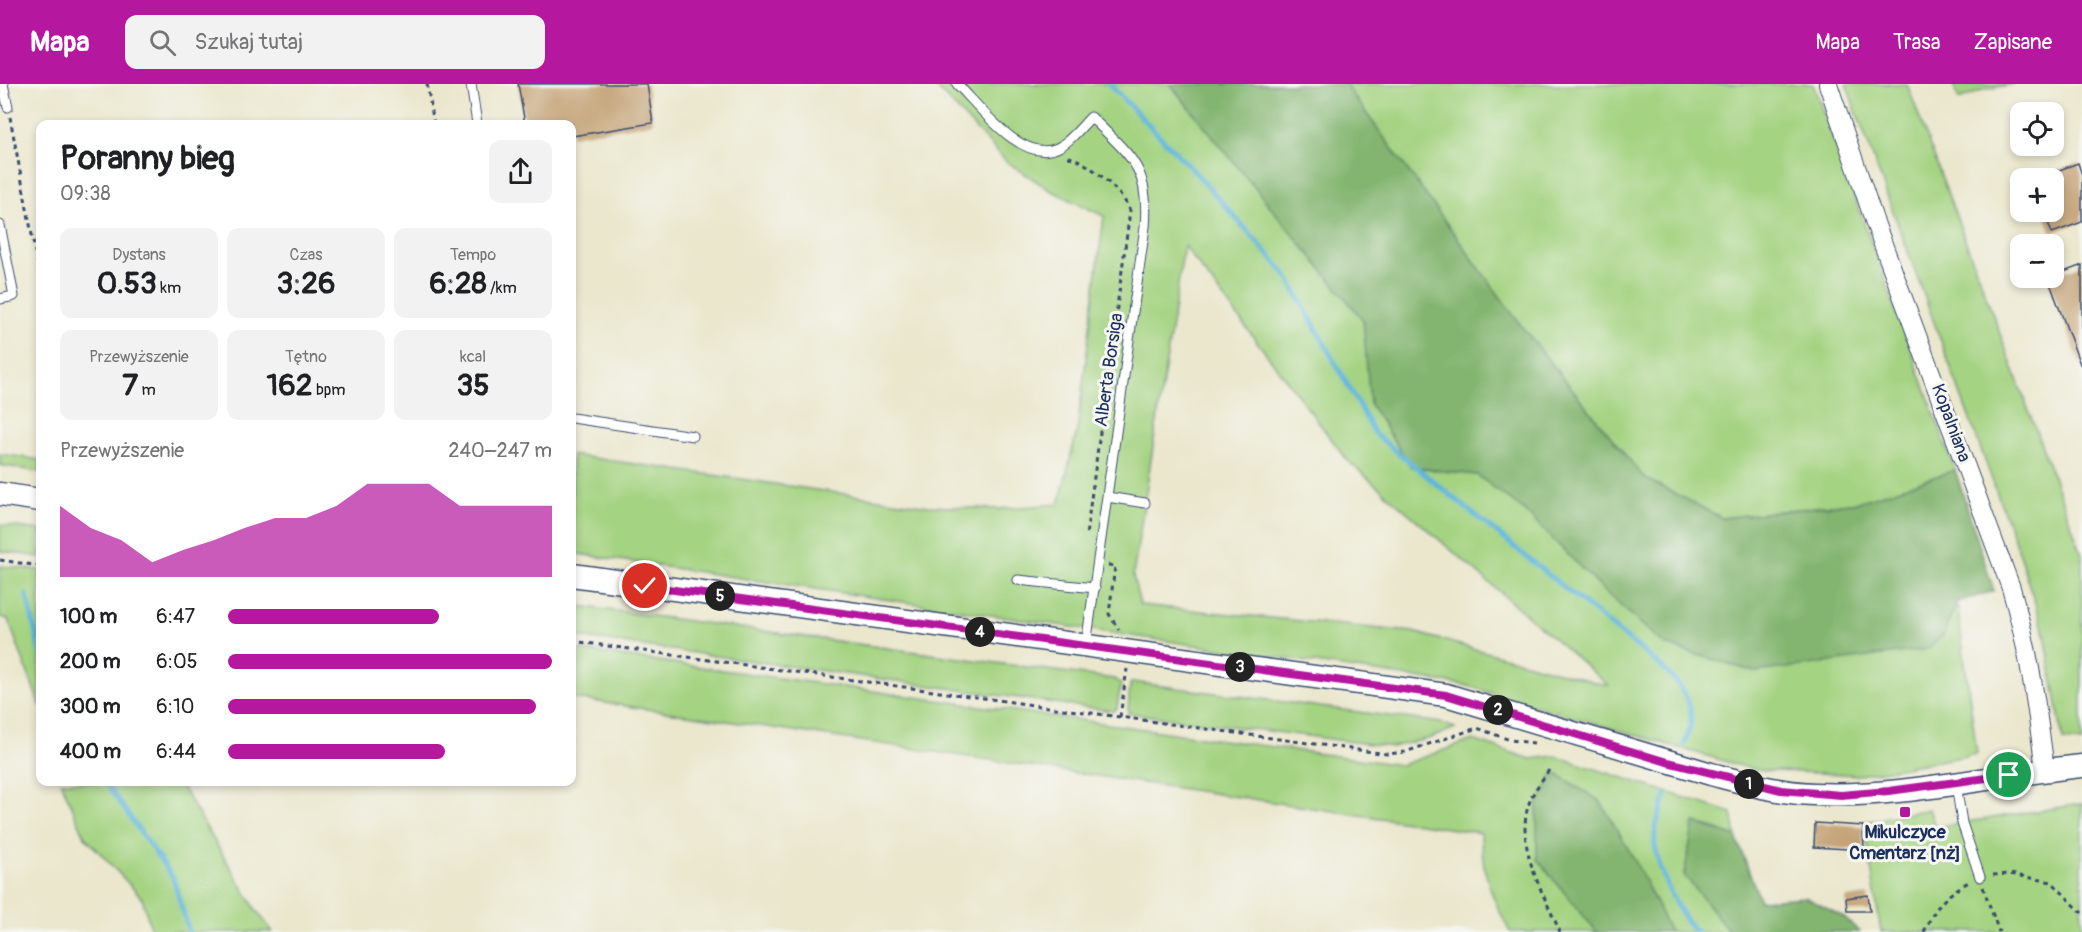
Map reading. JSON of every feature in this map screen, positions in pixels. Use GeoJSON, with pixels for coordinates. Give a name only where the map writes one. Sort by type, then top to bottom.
{"type":"FeatureCollection","features":[{"type":"Feature","properties":{"kind":"street","name":"Kopalniana"},"geometry":{"type":"LineString","coordinates":[[1828,84],[1874,220],[2012,588],[2033,673],[2045,770]]}},
{"type":"Feature","properties":{"kind":"street"},"geometry":{"type":"LineString","coordinates":[[0,494],[36,499]]}},
{"type":"Feature","properties":{"kind":"street"},"geometry":{"type":"LineString","coordinates":[[576,576],[1446,695],[1750,784],[1812,794],[1841,795],[2082,766]]}},
{"type":"Feature","properties":{"kind":"lane"},"geometry":{"type":"LineString","coordinates":[[3,84],[8,107]]}},
{"type":"Feature","properties":{"kind":"lane"},"geometry":{"type":"LineString","coordinates":[[471,84],[476,120]]}},
{"type":"Feature","properties":{"kind":"lane"},"geometry":{"type":"LineString","coordinates":[[957,84],[1010,136],[1034,150],[1047,151]]}},
{"type":"Feature","properties":{"kind":"lane","name":"Alberta Borsiga"},"geometry":{"type":"LineString","coordinates":[[1047,151],[1067,141],[1091,117],[1136,164],[1146,186],[1147,201],[1085,647]]}},
{"type":"Feature","properties":{"kind":"lane"},"geometry":{"type":"LineString","coordinates":[[0,225],[14,296],[0,299]]}},
{"type":"Feature","properties":{"kind":"lane"},"geometry":{"type":"LineString","coordinates":[[576,419],[693,436]]}},
{"type":"Feature","properties":{"kind":"lane"},"geometry":{"type":"LineString","coordinates":[[1107,497],[1145,503]]}},
{"type":"Feature","properties":{"kind":"lane"},"geometry":{"type":"LineString","coordinates":[[1018,580],[1095,588]]}},
{"type":"Feature","properties":{"kind":"lane"},"geometry":{"type":"LineString","coordinates":[[1955,783],[1962,823],[1980,877]]}},
{"type":"Feature","properties":{"kind":"path"},"geometry":{"type":"LineString","coordinates":[[427,84],[433,120]]}},
{"type":"Feature","properties":{"kind":"path"},"geometry":{"type":"LineString","coordinates":[[8,107],[36,257]]}},
{"type":"Feature","properties":{"kind":"path"},"geometry":{"type":"LineString","coordinates":[[1047,151],[1056,156],[1079,159],[1123,196],[1130,211],[1086,539]]}},
{"type":"Feature","properties":{"kind":"path"},"geometry":{"type":"LineString","coordinates":[[0,560],[36,565]]}},
{"type":"Feature","properties":{"kind":"path"},"geometry":{"type":"LineString","coordinates":[[1115,566],[1109,614],[1117,629],[1123,633]]}},
{"type":"Feature","properties":{"kind":"path"},"geometry":{"type":"LineString","coordinates":[[576,642],[1394,754],[1477,728]]}},
{"type":"Feature","properties":{"kind":"path"},"geometry":{"type":"LineString","coordinates":[[1120,717],[1126,676]]}},
{"type":"Feature","properties":{"kind":"path"},"geometry":{"type":"LineString","coordinates":[[1549,770],[1530,799],[1525,838],[1529,861],[1560,932]]}},
{"type":"Feature","properties":{"kind":"path"},"geometry":{"type":"LineString","coordinates":[[1924,932],[1933,910],[1954,890],[1980,877],[2010,874],[2052,882],[2082,913]]}},
{"type":"Feature","properties":{"kind":"path"},"geometry":{"type":"LineString","coordinates":[[1980,877],[1999,932]]}},
{"type":"Feature","properties":{"kind":"green space"},"geometry":{"type":"Polygon","coordinates":[[[933,84],[1170,84],[1364,320],[1370,404],[1411,467],[1477,475],[1526,512],[1602,589],[1665,645],[1755,672],[1833,661],[1943,635],[1957,603],[1977,754],[1860,775],[1755,770],[1464,685],[576,554],[576,456],[929,506],[997,509],[1059,504],[1077,431],[1104,216],[1050,190],[1007,162],[933,84]],[[1184,246],[1133,576],[1140,605],[1413,632],[1609,686],[1348,461],[1184,246]]]}},
{"type":"Feature","properties":{"kind":"green space"},"geometry":{"type":"Polygon","coordinates":[[[1170,84],[1345,84],[1522,327],[1644,478],[1722,518],[1859,502],[1955,470],[1994,591],[1957,602],[1943,635],[1928,649],[1755,672],[1665,645],[1602,589],[1526,512],[1477,475],[1411,467],[1370,404],[1363,320],[1170,84]]]}},
{"type":"Feature","properties":{"kind":"green space"},"geometry":{"type":"Polygon","coordinates":[[[1345,84],[1813,84],[1955,470],[1859,502],[1721,518],[1644,478],[1522,327],[1345,84]]]}},
{"type":"Feature","properties":{"kind":"green space"},"geometry":{"type":"Polygon","coordinates":[[[1846,84],[1907,84],[2082,554],[2082,742],[2063,740],[2045,634],[2014,539],[1846,84]]]}},
{"type":"Feature","properties":{"kind":"green space"},"geometry":{"type":"Polygon","coordinates":[[[1953,84],[2013,84],[1983,90],[1959,100],[1953,84]]]}},
{"type":"Feature","properties":{"kind":"green space"},"geometry":{"type":"Polygon","coordinates":[[[0,454],[36,459],[36,471],[0,465],[0,454]]]}},
{"type":"Feature","properties":{"kind":"green space"},"geometry":{"type":"Polygon","coordinates":[[[0,525],[36,530],[36,556],[0,551],[0,525]]]}},
{"type":"Feature","properties":{"kind":"green space"},"geometry":{"type":"Polygon","coordinates":[[[0,566],[36,570],[36,695],[8,619],[0,617],[0,566]]]}},
{"type":"Feature","properties":{"kind":"green space"},"geometry":{"type":"Polygon","coordinates":[[[576,606],[1114,679],[1121,683],[1117,708],[1114,711],[576,637],[576,606]]]}},
{"type":"Feature","properties":{"kind":"green space"},"geometry":{"type":"Polygon","coordinates":[[[576,650],[1401,765],[1473,740],[1531,759],[1555,756],[1732,813],[1736,837],[1695,822],[1684,874],[1730,932],[1670,932],[1633,857],[1600,801],[1537,859],[1597,932],[1510,932],[1498,908],[1485,872],[1481,833],[576,699],[576,650]]]}},
{"type":"Feature","properties":{"kind":"green space"},"geometry":{"type":"Polygon","coordinates":[[[1132,682],[1442,723],[1455,728],[1431,738],[1392,747],[1128,713],[1132,682]]]}},
{"type":"Feature","properties":{"kind":"green space"},"geometry":{"type":"Polygon","coordinates":[[[1554,772],[1600,801],[1633,857],[1670,932],[1597,932],[1537,859],[1537,805],[1554,772]]]}},
{"type":"Feature","properties":{"kind":"green space"},"geometry":{"type":"Polygon","coordinates":[[[63,786],[181,786],[256,910],[273,932],[152,932],[142,898],[85,837],[63,786]]]}},
{"type":"Feature","properties":{"kind":"green space"},"geometry":{"type":"Polygon","coordinates":[[[2082,804],[2082,932],[1881,932],[1864,822],[1929,809],[1935,827],[2082,804]]]}},
{"type":"Feature","properties":{"kind":"green space"},"geometry":{"type":"Polygon","coordinates":[[[1694,822],[1736,837],[1760,900],[1805,897],[1842,916],[1860,932],[1730,932],[1684,875],[1694,822]]]}},
{"type":"Feature","properties":{"kind":"building"},"geometry":{"type":"Polygon","coordinates":[[[518,84],[647,84],[653,123],[576,135],[576,120],[524,120],[518,84]]]}},
{"type":"Feature","properties":{"kind":"building"},"geometry":{"type":"Polygon","coordinates":[[[2078,163],[2082,175],[2082,222],[2052,233],[2048,222],[2064,222],[2064,168],[2078,163]]]}},
{"type":"Feature","properties":{"kind":"building"},"geometry":{"type":"Polygon","coordinates":[[[2082,265],[2082,363],[2080,364],[2052,288],[2064,288],[2064,272],[2082,265]]]}},
{"type":"Feature","properties":{"kind":"building"},"geometry":{"type":"Polygon","coordinates":[[[1815,823],[1863,826],[1864,850],[1814,847],[1815,823]]]}},
{"type":"Feature","properties":{"kind":"building"},"geometry":{"type":"Polygon","coordinates":[[[1868,895],[1870,911],[1847,911],[1846,898],[1868,895]]]}},
{"type":"Feature","properties":{"kind":"waterway"},"geometry":{"type":"LineString","coordinates":[[1109,84],[1193,170],[1285,273],[1375,434],[1640,649],[1674,680],[1687,699],[1690,710],[1689,733],[1684,744]]}},
{"type":"Feature","properties":{"kind":"waterway"},"geometry":{"type":"LineString","coordinates":[[27,595],[36,635]]}},
{"type":"Feature","properties":{"kind":"waterway"},"geometry":{"type":"LineString","coordinates":[[108,786],[173,878],[189,932]]}},
{"type":"Feature","properties":{"kind":"waterway"},"geometry":{"type":"LineString","coordinates":[[1666,795],[1655,832],[1657,855],[1676,904],[1697,932]]}},
{"type":"Feature","properties":{"kind":"place","name":"Mikulczyce Cmentarz [nż]"},"geometry":{"type":"Point","coordinates":[1905,812]}},
{"type":"Feature","properties":{"kind":"route"},"geometry":{"type":"LineString","coordinates":[[645,586],[1446,695],[1667,762],[1781,790],[1841,795],[2009,775]]}}]}
